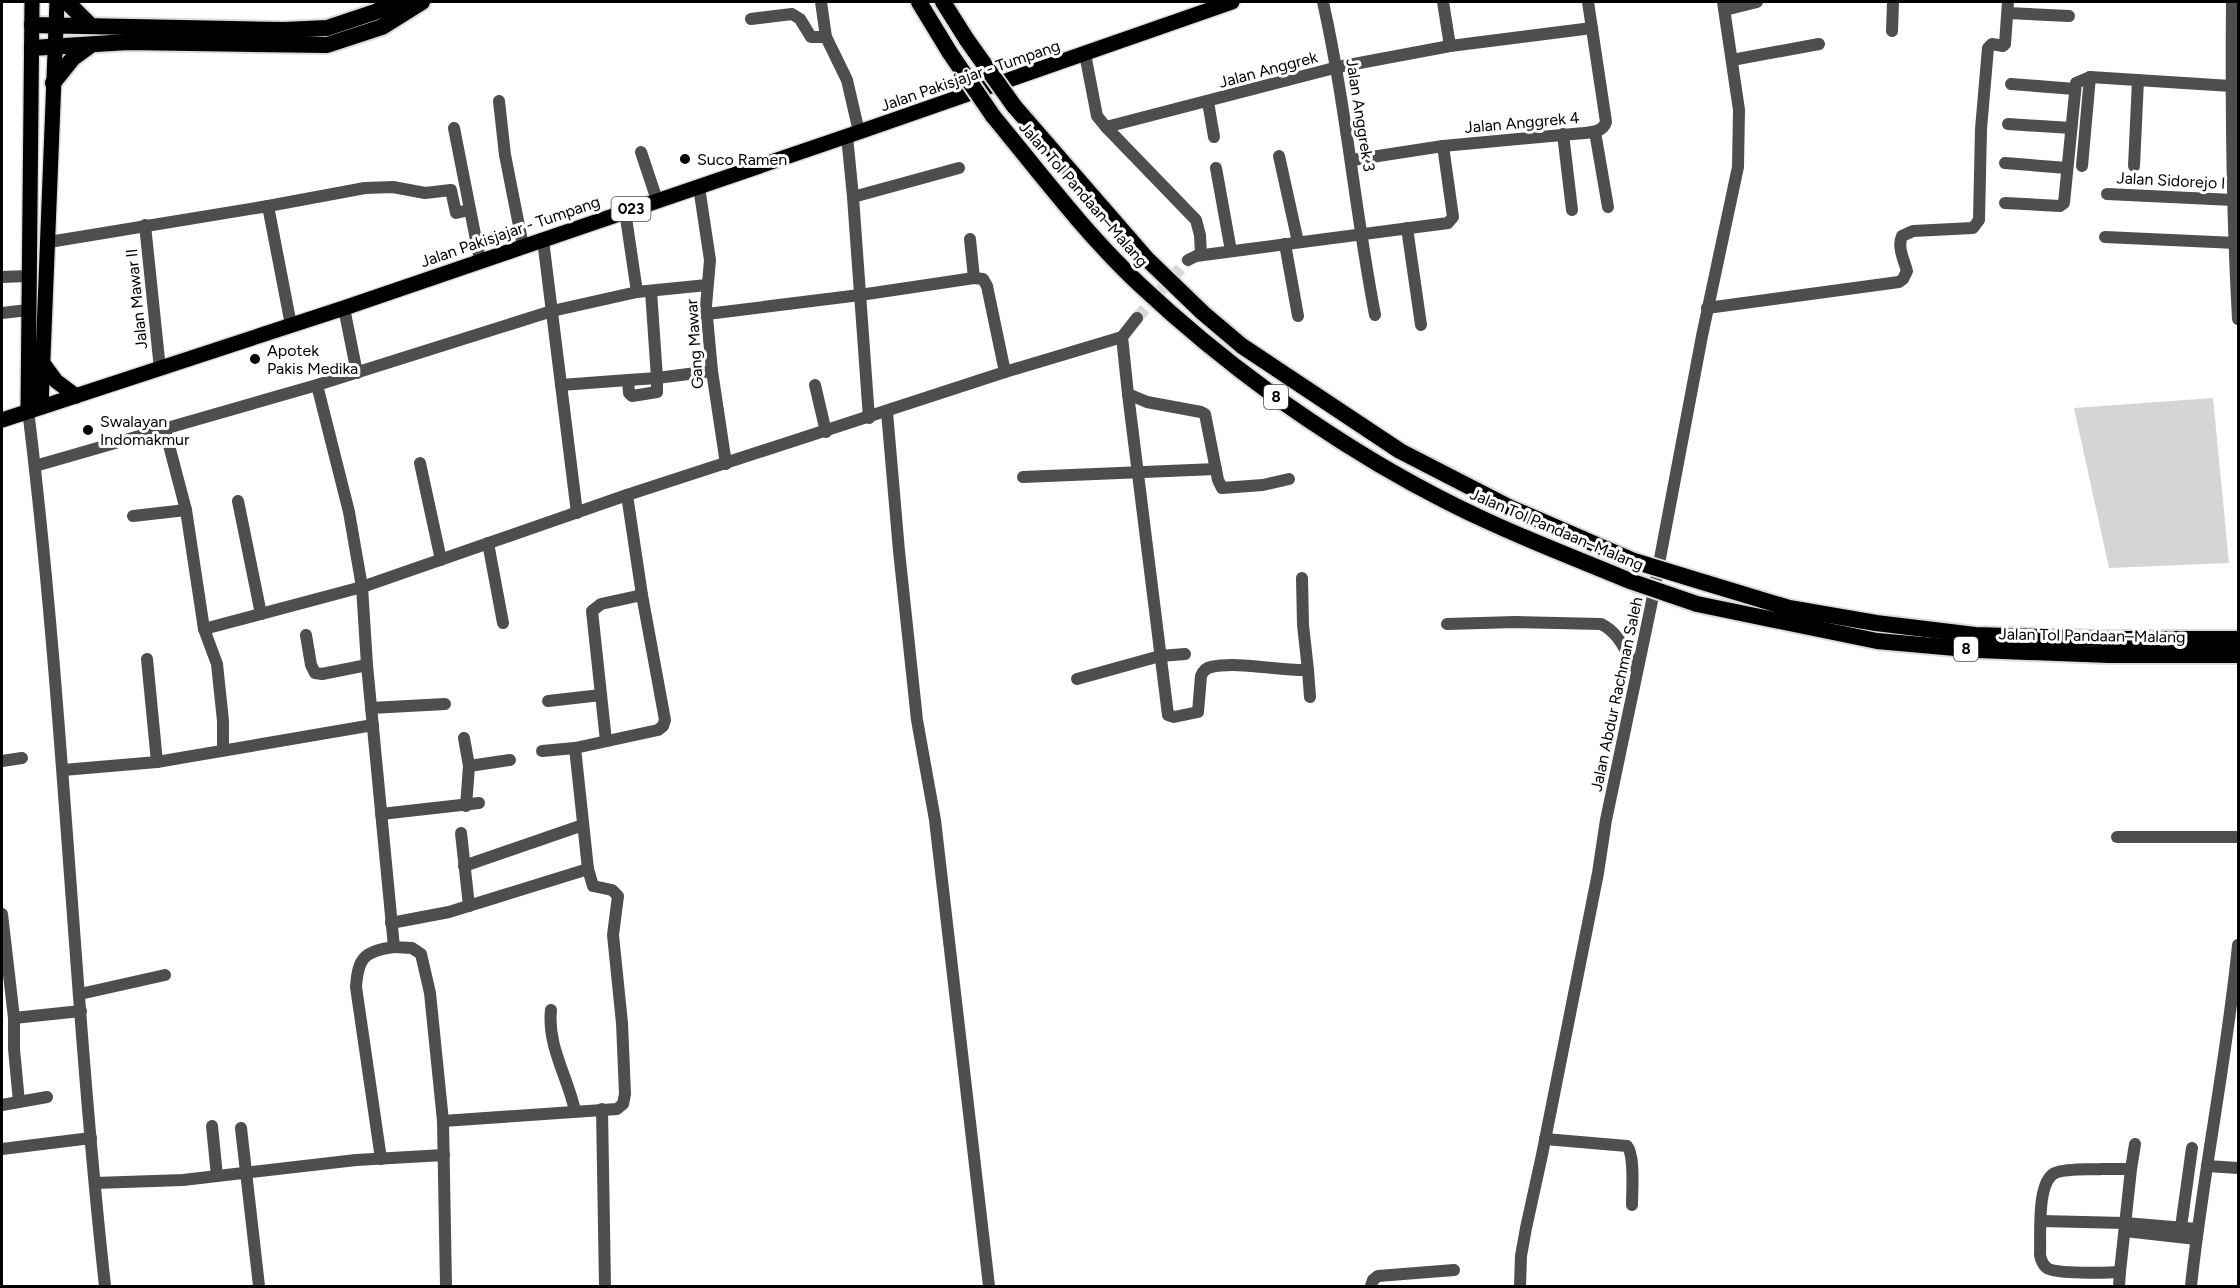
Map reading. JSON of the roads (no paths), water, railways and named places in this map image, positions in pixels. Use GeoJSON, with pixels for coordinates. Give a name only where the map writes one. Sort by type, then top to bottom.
{"type":"FeatureCollection","features":[{"type":"Feature","properties":{"kind":"highway"},"geometry":{"type":"LineString","coordinates":[[67,2],[91,26]]}},
{"type":"Feature","properties":{"kind":"highway"},"geometry":{"type":"LineString","coordinates":[[32,25],[284,30],[327,28],[399,2]]}},
{"type":"Feature","properties":{"kind":"highway"},"geometry":{"type":"LineString","coordinates":[[32,48],[128,42],[327,45],[382,27],[422,2]]}},
{"type":"Feature","properties":{"kind":"highway","name":"Jalan Tol Pandaan–Malang"},"geometry":{"type":"LineString","coordinates":[[919,2],[993,116],[1084,226],[1138,284],[1213,349],[1283,402],[1386,468],[1476,515],[1630,581],[1697,604],[1877,641],[1978,650],[2109,655],[2238,655]]}},
{"type":"Feature","properties":{"kind":"highway","name":"Jalan Tol Pandaan–Malang"},"geometry":{"type":"LineString","coordinates":[[943,2],[1014,106],[1147,259],[1203,314],[1242,346],[1400,451],[1509,507],[1634,561],[1790,608],[1876,623],[1975,635],[2105,639],[2238,639]]}},
{"type":"Feature","properties":{"kind":"highway"},"geometry":{"type":"LineString","coordinates":[[53,84],[73,58],[91,44]]}},
{"type":"Feature","properties":{"kind":"main road"},"geometry":{"type":"LineString","coordinates":[[32,2],[28,310],[35,409]]}},
{"type":"Feature","properties":{"kind":"main road"},"geometry":{"type":"LineString","coordinates":[[35,409],[42,362],[49,242],[57,2]]}},
{"type":"Feature","properties":{"kind":"main road","name":"Jalan Pakisjajar - Tumpang"},"geometry":{"type":"LineString","coordinates":[[2,420],[344,308],[1232,2]]}},
{"type":"Feature","properties":{"kind":"main road"},"geometry":{"type":"LineString","coordinates":[[42,362],[56,381],[76,396]]}},
{"type":"Feature","properties":{"kind":"street"},"geometry":{"type":"LineString","coordinates":[[821,2],[826,37],[843,69],[853,134],[853,197],[869,418]]}},
{"type":"Feature","properties":{"kind":"street","name":"Jalan Anggrek 3"},"geometry":{"type":"LineString","coordinates":[[1323,2],[1338,67],[1361,234],[1375,315]]}},
{"type":"Feature","properties":{"kind":"street"},"geometry":{"type":"LineString","coordinates":[[1443,2],[1450,46]]}},
{"type":"Feature","properties":{"kind":"street","name":"Jalan Anggrek 4"},"geometry":{"type":"LineString","coordinates":[[1352,160],[1443,146],[1595,132],[1602,128],[1606,122],[1588,2]]}},
{"type":"Feature","properties":{"kind":"street"},"geometry":{"type":"LineString","coordinates":[[1724,6],[1757,2]]}},
{"type":"Feature","properties":{"kind":"street"},"geometry":{"type":"LineString","coordinates":[[1892,31],[1893,2]]}},
{"type":"Feature","properties":{"kind":"street"},"geometry":{"type":"LineString","coordinates":[[2232,2],[2233,200],[2238,319]]}},
{"type":"Feature","properties":{"kind":"street","name":"Jalan Abdur Rachman Saleh"},"geometry":{"type":"LineString","coordinates":[[1520,1287],[1521,1256],[1526,1228],[1608,811],[1662,553],[1707,308],[1738,167],[1739,110],[1724,6]]}},
{"type":"Feature","properties":{"kind":"street"},"geometry":{"type":"LineString","coordinates":[[1707,308],[1899,282],[1907,271],[1899,242],[1902,236],[1913,231],[1974,228],[1979,220],[1981,129],[1988,48],[1991,45],[2003,46],[2005,44],[2008,7],[2069,16]]}},
{"type":"Feature","properties":{"kind":"street"},"geometry":{"type":"LineString","coordinates":[[752,19],[792,14],[800,20],[811,37],[826,37]]}},
{"type":"Feature","properties":{"kind":"street","name":"Jalan Anggrek"},"geometry":{"type":"LineString","coordinates":[[1106,127],[1338,67],[1450,46],[1592,28]]}},
{"type":"Feature","properties":{"kind":"street"},"geometry":{"type":"LineString","coordinates":[[1732,60],[1819,44]]}},
{"type":"Feature","properties":{"kind":"street"},"geometry":{"type":"LineString","coordinates":[[1084,54],[1097,116],[1196,220],[1200,235],[1201,255]]}},
{"type":"Feature","properties":{"kind":"street"},"geometry":{"type":"LineString","coordinates":[[2011,84],[2138,80],[2231,86]]}},
{"type":"Feature","properties":{"kind":"street"},"geometry":{"type":"LineString","coordinates":[[2134,166],[2138,80]]}},
{"type":"Feature","properties":{"kind":"street"},"geometry":{"type":"LineString","coordinates":[[2005,202],[2062,205],[2071,128],[2083,82]]}},
{"type":"Feature","properties":{"kind":"street"},"geometry":{"type":"LineString","coordinates":[[2082,166],[2083,82]]}},
{"type":"Feature","properties":{"kind":"street"},"geometry":{"type":"LineString","coordinates":[[499,102],[505,155],[523,246]]}},
{"type":"Feature","properties":{"kind":"street"},"geometry":{"type":"LineString","coordinates":[[1208,102],[1214,137]]}},
{"type":"Feature","properties":{"kind":"street"},"geometry":{"type":"LineString","coordinates":[[2008,124],[2071,128]]}},
{"type":"Feature","properties":{"kind":"street"},"geometry":{"type":"LineString","coordinates":[[454,128],[480,260]]}},
{"type":"Feature","properties":{"kind":"street"},"geometry":{"type":"LineString","coordinates":[[1595,132],[1608,207]]}},
{"type":"Feature","properties":{"kind":"street"},"geometry":{"type":"LineString","coordinates":[[1563,134],[1572,210]]}},
{"type":"Feature","properties":{"kind":"street"},"geometry":{"type":"LineString","coordinates":[[1188,260],[1201,255],[1448,223],[1453,217],[1443,146]]}},
{"type":"Feature","properties":{"kind":"street"},"geometry":{"type":"LineString","coordinates":[[641,152],[657,200]]}},
{"type":"Feature","properties":{"kind":"street"},"geometry":{"type":"LineString","coordinates":[[1279,156],[1292,243],[1298,316]]}},
{"type":"Feature","properties":{"kind":"street"},"geometry":{"type":"LineString","coordinates":[[2005,163],[2067,168]]}},
{"type":"Feature","properties":{"kind":"street"},"geometry":{"type":"LineString","coordinates":[[853,197],[959,168]]}},
{"type":"Feature","properties":{"kind":"street"},"geometry":{"type":"LineString","coordinates":[[1216,168],[1232,251]]}},
{"type":"Feature","properties":{"kind":"street"},"geometry":{"type":"LineString","coordinates":[[49,242],[366,188],[393,187],[425,193],[451,190],[456,213],[469,210]]}},
{"type":"Feature","properties":{"kind":"street","name":"Gang Mawar"},"geometry":{"type":"LineString","coordinates":[[699,187],[710,260],[707,314],[712,371],[726,464]]}},
{"type":"Feature","properties":{"kind":"street","name":"Jalan Sidorejo I"},"geometry":{"type":"LineString","coordinates":[[2107,194],[2233,200]]}},
{"type":"Feature","properties":{"kind":"street"},"geometry":{"type":"LineString","coordinates":[[268,206],[291,326]]}},
{"type":"Feature","properties":{"kind":"street"},"geometry":{"type":"LineString","coordinates":[[625,211],[637,292]]}},
{"type":"Feature","properties":{"kind":"street","name":"Jalan Mawar II"},"geometry":{"type":"LineString","coordinates":[[145,225],[160,369]]}},
{"type":"Feature","properties":{"kind":"street"},"geometry":{"type":"LineString","coordinates":[[1407,228],[1421,325]]}},
{"type":"Feature","properties":{"kind":"street"},"geometry":{"type":"LineString","coordinates":[[2105,237],[2236,243]]}},
{"type":"Feature","properties":{"kind":"street"},"geometry":{"type":"LineString","coordinates":[[970,239],[974,278]]}},
{"type":"Feature","properties":{"kind":"street"},"geometry":{"type":"LineString","coordinates":[[543,240],[577,513]]}},
{"type":"Feature","properties":{"kind":"street"},"geometry":{"type":"LineString","coordinates":[[2,277],[28,276]]}},
{"type":"Feature","properties":{"kind":"street"},"geometry":{"type":"LineString","coordinates":[[707,314],[974,278],[983,279],[987,286],[1005,372]]}},
{"type":"Feature","properties":{"kind":"street"},"geometry":{"type":"LineString","coordinates":[[35,466],[317,386],[552,311],[637,292],[707,285]]}},
{"type":"Feature","properties":{"kind":"street"},"geometry":{"type":"LineString","coordinates":[[561,385],[628,381],[629,393],[632,396],[657,392],[651,291]]}},
{"type":"Feature","properties":{"kind":"street"},"geometry":{"type":"LineString","coordinates":[[344,308],[357,374]]}},
{"type":"Feature","properties":{"kind":"street"},"geometry":{"type":"LineString","coordinates":[[2,313],[28,310]]}},
{"type":"Feature","properties":{"kind":"street"},"geometry":{"type":"LineString","coordinates":[[204,629],[362,587],[627,495],[1005,372],[1122,337],[1137,318]]}},
{"type":"Feature","properties":{"kind":"street"},"geometry":{"type":"LineString","coordinates":[[1122,337],[1166,711],[1169,717],[1198,712],[1201,676],[1203,671],[1209,667],[1244,666],[1308,670]]}},
{"type":"Feature","properties":{"kind":"street"},"geometry":{"type":"LineString","coordinates":[[657,378],[712,371]]}},
{"type":"Feature","properties":{"kind":"street"},"geometry":{"type":"LineString","coordinates":[[815,385],[826,432]]}},
{"type":"Feature","properties":{"kind":"street"},"geometry":{"type":"LineString","coordinates":[[317,386],[349,512],[362,587],[367,665],[394,947]]}},
{"type":"Feature","properties":{"kind":"street"},"geometry":{"type":"LineString","coordinates":[[1128,394],[1147,402],[1201,411],[1205,414],[1222,488],[1263,485],[1289,479]]}},
{"type":"Feature","properties":{"kind":"street"},"geometry":{"type":"LineString","coordinates":[[35,409],[35,466],[63,770],[94,1183],[105,1287]]}},
{"type":"Feature","properties":{"kind":"street"},"geometry":{"type":"LineString","coordinates":[[887,412],[917,720],[935,820],[988,1287]]}},
{"type":"Feature","properties":{"kind":"street"},"geometry":{"type":"LineString","coordinates":[[165,430],[186,510],[204,629],[217,664],[223,721],[223,749]]}},
{"type":"Feature","properties":{"kind":"street"},"geometry":{"type":"LineString","coordinates":[[420,463],[441,560]]}},
{"type":"Feature","properties":{"kind":"street"},"geometry":{"type":"LineString","coordinates":[[1023,477],[1216,469]]}},
{"type":"Feature","properties":{"kind":"street"},"geometry":{"type":"LineString","coordinates":[[542,751],[575,748],[657,730],[665,720],[642,595],[627,495]]}},
{"type":"Feature","properties":{"kind":"street"},"geometry":{"type":"LineString","coordinates":[[238,501],[261,614]]}},
{"type":"Feature","properties":{"kind":"street"},"geometry":{"type":"LineString","coordinates":[[133,516],[186,510]]}},
{"type":"Feature","properties":{"kind":"street"},"geometry":{"type":"LineString","coordinates":[[488,543],[503,623]]}},
{"type":"Feature","properties":{"kind":"street"},"geometry":{"type":"LineString","coordinates":[[1302,578],[1303,625],[1310,698]]}},
{"type":"Feature","properties":{"kind":"street"},"geometry":{"type":"LineString","coordinates":[[606,741],[592,611],[601,604],[642,595]]}},
{"type":"Feature","properties":{"kind":"street"},"geometry":{"type":"LineString","coordinates":[[1447,624],[1515,622],[1601,624],[1609,627],[1618,638],[1637,670]]}},
{"type":"Feature","properties":{"kind":"street"},"geometry":{"type":"LineString","coordinates":[[306,636],[310,665],[315,673],[322,674],[367,665]]}},
{"type":"Feature","properties":{"kind":"street"},"geometry":{"type":"LineString","coordinates":[[1077,679],[1160,656],[1185,654]]}},
{"type":"Feature","properties":{"kind":"street"},"geometry":{"type":"LineString","coordinates":[[147,659],[157,762]]}},
{"type":"Feature","properties":{"kind":"street"},"geometry":{"type":"LineString","coordinates":[[548,701],[601,695]]}},
{"type":"Feature","properties":{"kind":"street"},"geometry":{"type":"LineString","coordinates":[[372,708],[445,704]]}},
{"type":"Feature","properties":{"kind":"street"},"geometry":{"type":"LineString","coordinates":[[63,770],[157,762],[374,725]]}},
{"type":"Feature","properties":{"kind":"street"},"geometry":{"type":"LineString","coordinates":[[464,738],[469,766],[466,806]]}},
{"type":"Feature","properties":{"kind":"street"},"geometry":{"type":"LineString","coordinates":[[443,1121],[621,1107],[625,1094],[622,1023],[613,935],[618,896],[612,890],[593,886],[588,869],[575,748]]}},
{"type":"Feature","properties":{"kind":"street"},"geometry":{"type":"LineString","coordinates":[[2,761],[22,758]]}},
{"type":"Feature","properties":{"kind":"street"},"geometry":{"type":"LineString","coordinates":[[469,766],[510,760]]}},
{"type":"Feature","properties":{"kind":"street"},"geometry":{"type":"LineString","coordinates":[[381,814],[479,803]]}},
{"type":"Feature","properties":{"kind":"street"},"geometry":{"type":"LineString","coordinates":[[464,866],[583,825]]}},
{"type":"Feature","properties":{"kind":"street"},"geometry":{"type":"LineString","coordinates":[[461,833],[469,906]]}},
{"type":"Feature","properties":{"kind":"street"},"geometry":{"type":"LineString","coordinates":[[2117,837],[2238,837]]}},
{"type":"Feature","properties":{"kind":"street"},"geometry":{"type":"LineString","coordinates":[[391,923],[469,906],[588,869]]}},
{"type":"Feature","properties":{"kind":"street"},"geometry":{"type":"LineString","coordinates":[[2,914],[6,992],[14,1018],[14,1049],[19,1102]]}},
{"type":"Feature","properties":{"kind":"street"},"geometry":{"type":"LineString","coordinates":[[2191,1287],[2207,1166],[2233,1032],[2238,945]]}},
{"type":"Feature","properties":{"kind":"street"},"geometry":{"type":"LineString","coordinates":[[381,1159],[356,987],[358,968],[367,955],[378,950],[394,947],[412,948],[421,954],[430,993],[443,1121],[446,1287]]}},
{"type":"Feature","properties":{"kind":"street"},"geometry":{"type":"LineString","coordinates":[[80,994],[165,975]]}},
{"type":"Feature","properties":{"kind":"street"},"geometry":{"type":"LineString","coordinates":[[551,1010],[550,1032],[563,1076],[571,1091],[575,1111]]}},
{"type":"Feature","properties":{"kind":"street"},"geometry":{"type":"LineString","coordinates":[[14,1018],[81,1011]]}},
{"type":"Feature","properties":{"kind":"street"},"geometry":{"type":"LineString","coordinates":[[2,1105],[47,1097]]}},
{"type":"Feature","properties":{"kind":"street"},"geometry":{"type":"LineString","coordinates":[[602,1109],[605,1287]]}},
{"type":"Feature","properties":{"kind":"street"},"geometry":{"type":"LineString","coordinates":[[212,1126],[217,1176]]}},
{"type":"Feature","properties":{"kind":"street"},"geometry":{"type":"LineString","coordinates":[[241,1128],[259,1287]]}},
{"type":"Feature","properties":{"kind":"street"},"geometry":{"type":"LineString","coordinates":[[2,1149],[91,1138]]}},
{"type":"Feature","properties":{"kind":"street"},"geometry":{"type":"LineString","coordinates":[[1545,1139],[1627,1146],[1631,1150],[1632,1205]]}},
{"type":"Feature","properties":{"kind":"street"},"geometry":{"type":"LineString","coordinates":[[2119,1287],[2135,1143]]}},
{"type":"Feature","properties":{"kind":"street"},"geometry":{"type":"LineString","coordinates":[[2181,1227],[2192,1148]]}},
{"type":"Feature","properties":{"kind":"street"},"geometry":{"type":"LineString","coordinates":[[94,1183],[246,1174],[381,1159],[444,1155]]}},
{"type":"Feature","properties":{"kind":"street"},"geometry":{"type":"LineString","coordinates":[[2207,1166],[2238,1168]]}},
{"type":"Feature","properties":{"kind":"street"},"geometry":{"type":"LineString","coordinates":[[2120,1272],[2056,1271],[2045,1267],[2040,1255],[2042,1192],[2048,1179],[2054,1174],[2102,1169],[2131,1169]]}},
{"type":"Feature","properties":{"kind":"street"},"geometry":{"type":"LineString","coordinates":[[2041,1221],[2197,1234]]}},
{"type":"Feature","properties":{"kind":"street"},"geometry":{"type":"LineString","coordinates":[[2125,1227],[2181,1227],[2197,1234]]}},
{"type":"Feature","properties":{"kind":"street"},"geometry":{"type":"LineString","coordinates":[[1371,1287],[1373,1280],[1378,1276],[1454,1270]]}},
{"type":"Feature","properties":{"kind":"tunnel"},"geometry":{"type":"LineString","coordinates":[[1137,318],[1188,260]]}},
{"type":"Feature","properties":{"kind":"place","name":"Suco Ramen"},"geometry":{"type":"Point","coordinates":[685,159]}},
{"type":"Feature","properties":{"kind":"place","name":"Apotek Pakis Medika"},"geometry":{"type":"Point","coordinates":[255,359]}},
{"type":"Feature","properties":{"kind":"place","name":"Swalayan Indomakmur"},"geometry":{"type":"Point","coordinates":[88,430]}}]}
